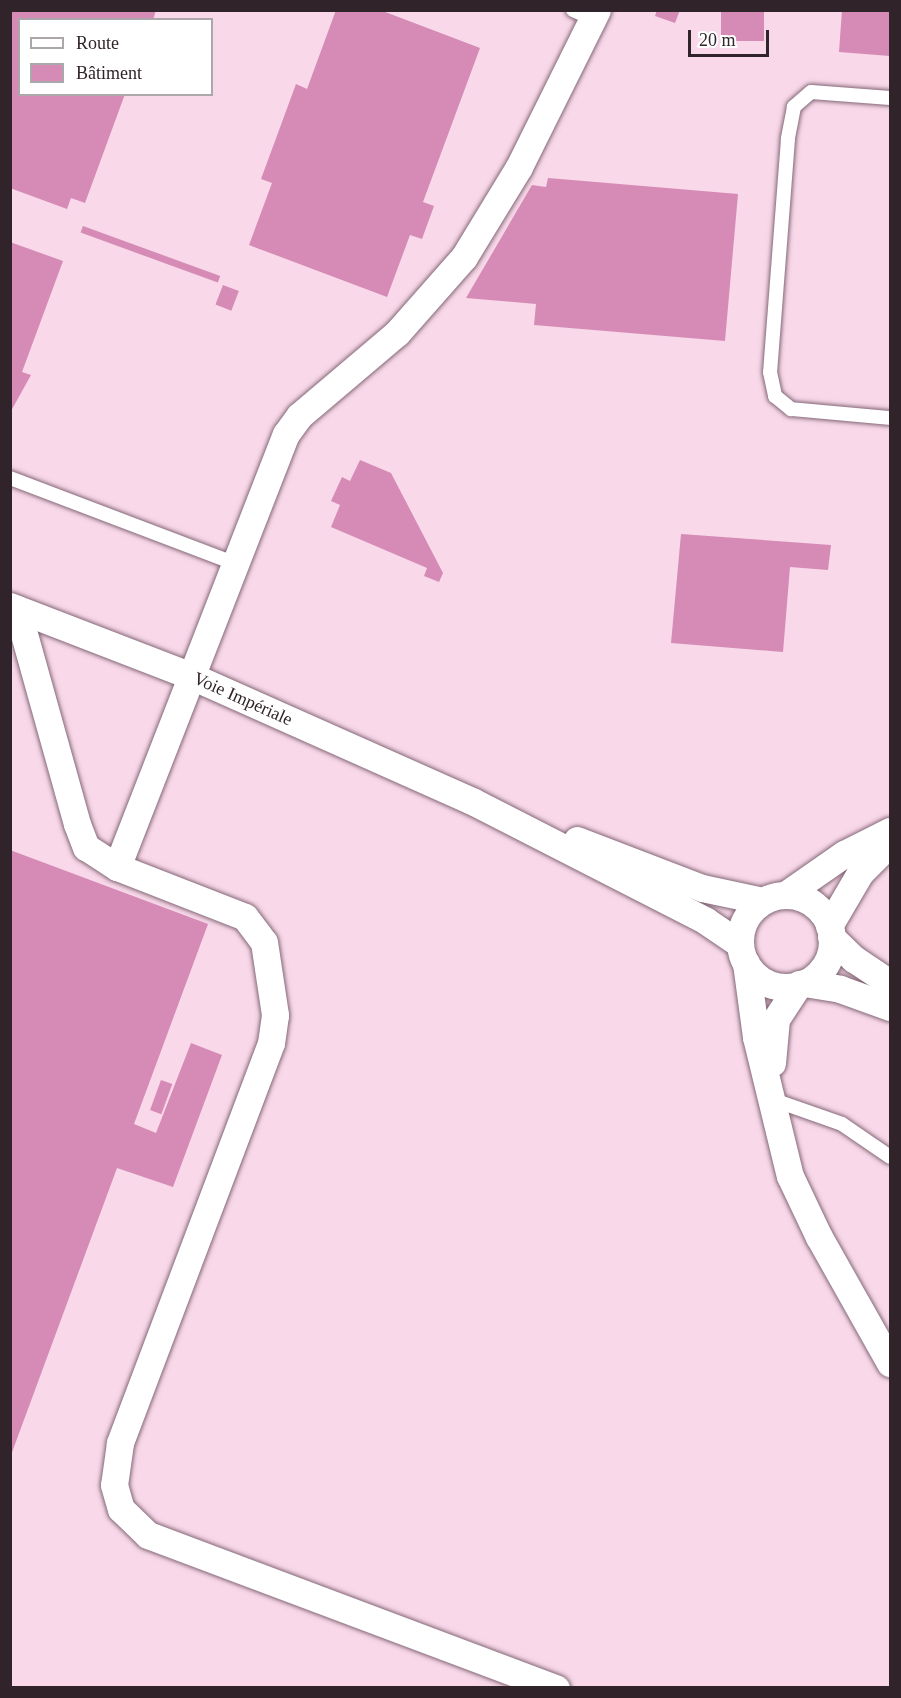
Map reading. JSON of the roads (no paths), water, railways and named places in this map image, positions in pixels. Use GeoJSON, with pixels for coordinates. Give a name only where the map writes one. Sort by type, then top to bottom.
{"type":"FeatureCollection","features":[{"type":"Feature","properties":{"kind":"street"},"geometry":{"type":"LineString","coordinates":[[117,867],[189,675],[292,424],[397,333],[464,257],[515,175],[588,13]]}},
{"type":"Feature","properties":{"kind":"street"},"geometry":{"type":"LineString","coordinates":[[14,607],[82,838],[94,855],[117,867],[237,912],[252,923],[266,952],[275,1015],[271,1043],[120,1443],[114,1485],[121,1509],[148,1535],[556,1688]]}},
{"type":"Feature","properties":{"kind":"street","name":"Voie Impériale"},"geometry":{"type":"LineString","coordinates":[[14,607],[189,675],[472,801],[706,921],[743,954]]}},
{"type":"Feature","properties":{"kind":"street","name":"Voie Impériale"},"geometry":{"type":"LineString","coordinates":[[472,801],[702,888],[774,898]]}},
{"type":"Feature","properties":{"kind":"street"},"geometry":{"type":"LineString","coordinates":[[891,831],[844,854],[746,917],[743,954],[756,1037],[774,1100],[790,1176],[804,1207],[891,1363]]}},
{"type":"Feature","properties":{"kind":"street"},"geometry":{"type":"LineString","coordinates":[[774,1100],[774,1027],[778,1012],[802,983],[824,966],[830,932],[860,873],[891,843]]}},
{"type":"Feature","properties":{"kind":"street"},"geometry":{"type":"LineString","coordinates":[[774,898],[812,903],[830,932],[854,959],[891,983]]}},
{"type":"Feature","properties":{"kind":"street"},"geometry":{"type":"LineString","coordinates":[[743,954],[769,983],[802,983],[840,989],[891,1007]]}},
{"type":"Feature","properties":{"kind":"lane"},"geometry":{"type":"LineString","coordinates":[[891,98],[812,92],[794,107],[788,139],[770,372],[775,396],[791,409],[891,418]]}},
{"type":"Feature","properties":{"kind":"lane"},"geometry":{"type":"LineString","coordinates":[[10,478],[234,563]]}},
{"type":"Feature","properties":{"kind":"lane"},"geometry":{"type":"LineString","coordinates":[[774,1100],[843,1124],[891,1157]]}}]}
